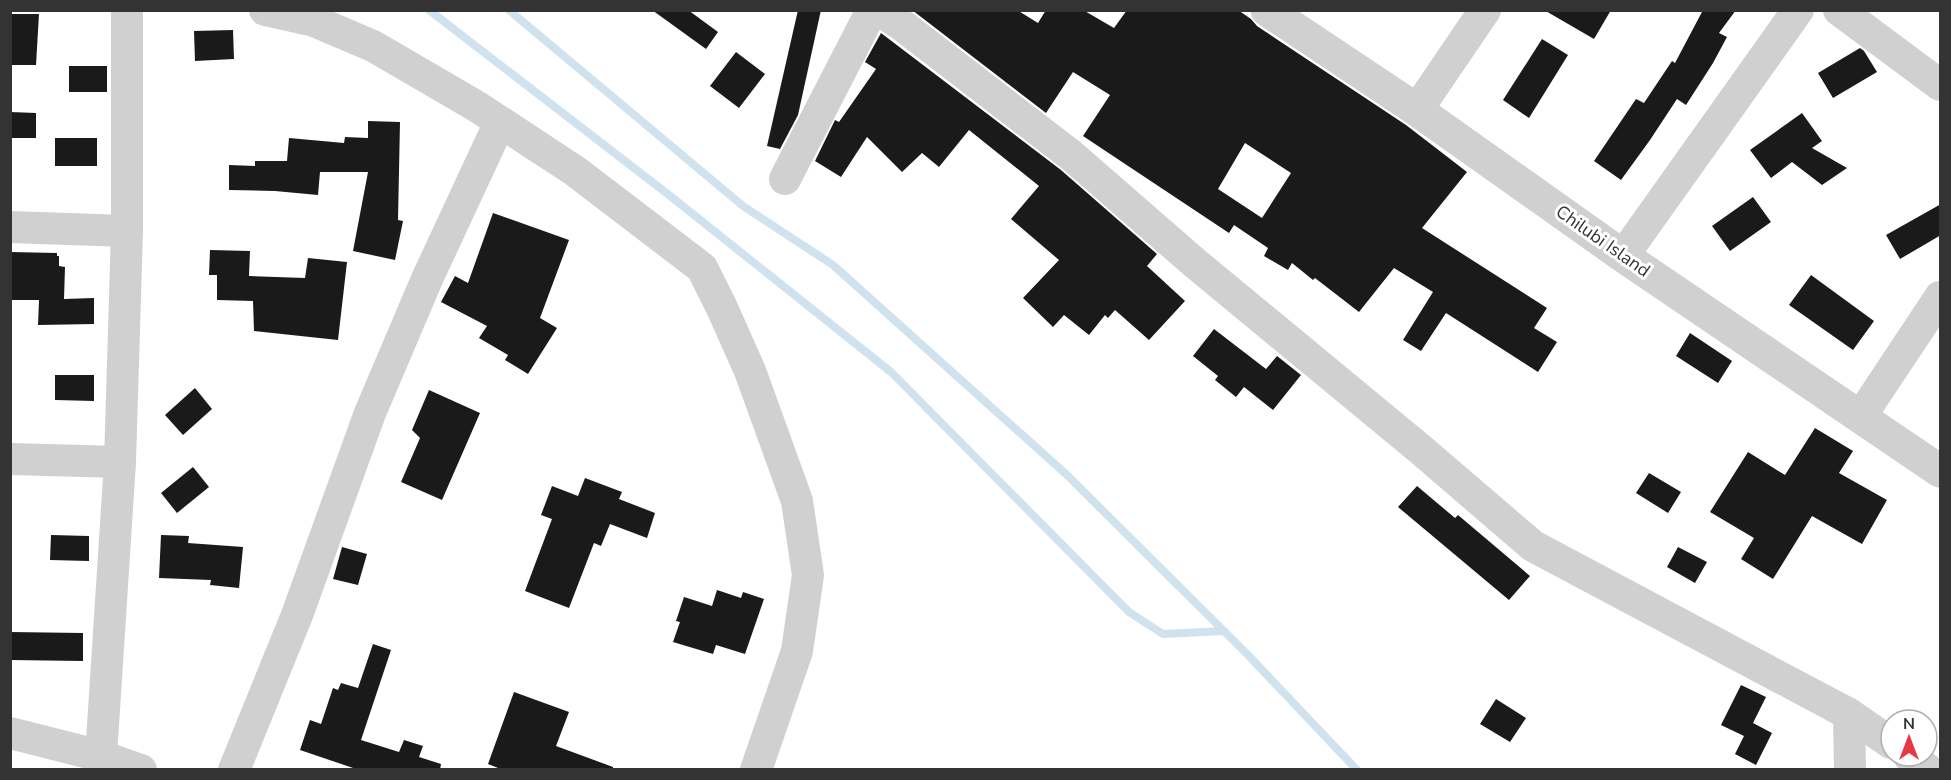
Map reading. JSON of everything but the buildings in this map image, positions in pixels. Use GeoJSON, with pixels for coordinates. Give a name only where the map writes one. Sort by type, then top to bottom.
{"type":"FeatureCollection","features":[{"type":"Feature","properties":{"kind":"street"},"geometry":{"type":"LineString","coordinates":[[101,756],[120,462],[128,231],[128,10]]}},
{"type":"Feature","properties":{"kind":"street"},"geometry":{"type":"LineString","coordinates":[[265,10],[314,21],[373,46],[500,122],[575,171],[702,268],[750,371],[797,501],[808,575],[797,651],[756,770]]}},
{"type":"Feature","properties":{"kind":"street"},"geometry":{"type":"LineString","coordinates":[[785,179],[872,10]]}},
{"type":"Feature","properties":{"kind":"street"},"geometry":{"type":"LineString","coordinates":[[879,10],[1072,156],[1196,264],[1420,449],[1533,546],[1849,714],[1879,735]]}},
{"type":"Feature","properties":{"kind":"street","name":"Chilubi Island"},"geometry":{"type":"LineString","coordinates":[[1267,10],[1417,110],[1623,256],[1941,471]]}},
{"type":"Feature","properties":{"kind":"street"},"geometry":{"type":"LineString","coordinates":[[1417,110],[1485,10]]}},
{"type":"Feature","properties":{"kind":"street"},"geometry":{"type":"LineString","coordinates":[[1623,256],[1798,10]]}},
{"type":"Feature","properties":{"kind":"street"},"geometry":{"type":"LineString","coordinates":[[1839,10],[1941,85]]}},
{"type":"Feature","properties":{"kind":"street"},"geometry":{"type":"LineString","coordinates":[[234,770],[297,615],[370,412],[427,279],[500,122]]}},
{"type":"Feature","properties":{"kind":"street"},"geometry":{"type":"LineString","coordinates":[[10,227],[128,231]]}},
{"type":"Feature","properties":{"kind":"street"},"geometry":{"type":"LineString","coordinates":[[1861,416],[1941,297]]}},
{"type":"Feature","properties":{"kind":"street"},"geometry":{"type":"LineString","coordinates":[[10,459],[120,462]]}},
{"type":"Feature","properties":{"kind":"street"},"geometry":{"type":"LineString","coordinates":[[1849,714],[1850,770]]}},
{"type":"Feature","properties":{"kind":"street"},"geometry":{"type":"LineString","coordinates":[[10,733],[101,756],[141,770]]}},
{"type":"Feature","properties":{"kind":"waterway"},"geometry":{"type":"LineString","coordinates":[[429,10],[669,195],[891,372],[1129,612],[1163,634],[1224,631]]}},
{"type":"Feature","properties":{"kind":"waterway"},"geometry":{"type":"LineString","coordinates":[[509,10],[743,206],[833,265],[1067,475],[1248,655],[1357,770]]}}]}
